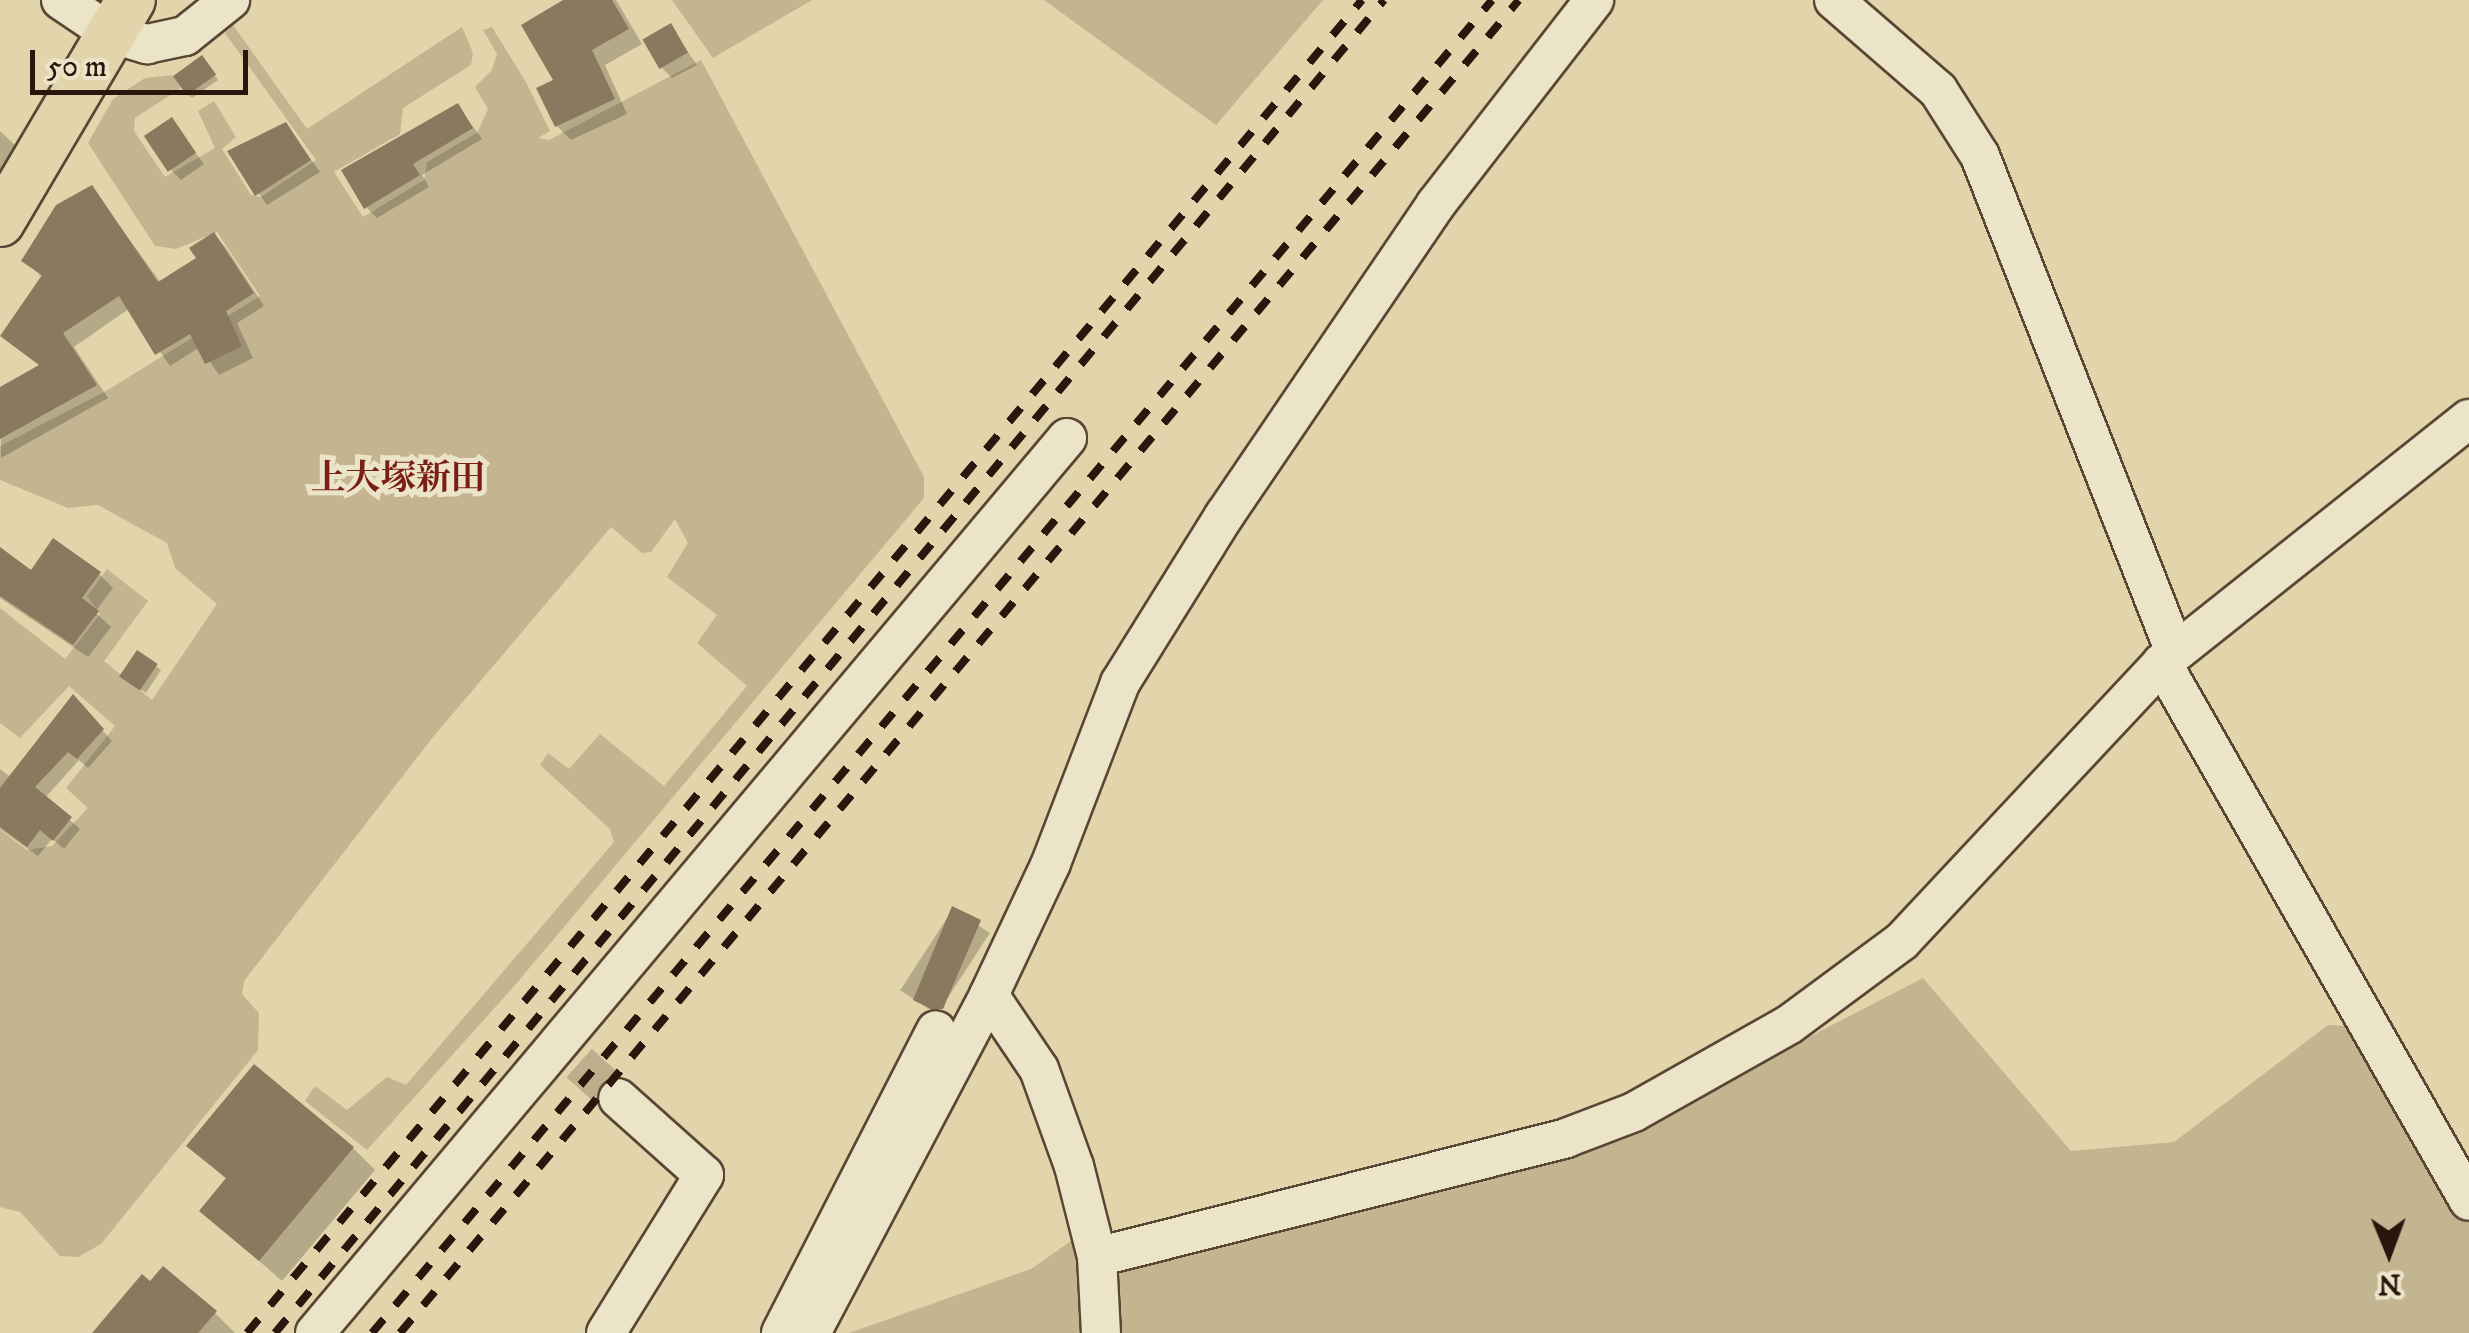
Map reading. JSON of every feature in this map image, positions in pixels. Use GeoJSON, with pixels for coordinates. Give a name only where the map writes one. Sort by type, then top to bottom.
{"type":"FeatureCollection","features":[{"type":"Feature","properties":{"kind":"main road"},"geometry":{"type":"LineString","coordinates":[[0,222],[120,16]]}},
{"type":"Feature","properties":{"kind":"street"},"geometry":{"type":"LineString","coordinates":[[60,0],[120,16],[166,44],[230,0]]}},
{"type":"Feature","properties":{"kind":"street"},"geometry":{"type":"LineString","coordinates":[[812,1333],[989,995],[1052,864],[1120,683],[1224,516],[1436,204],[1594,0]]}},
{"type":"Feature","properties":{"kind":"street"},"geometry":{"type":"LineString","coordinates":[[1834,0],[1938,90],[1980,156],[2169,658],[2469,1200]]}},
{"type":"Feature","properties":{"kind":"street"},"geometry":{"type":"LineString","coordinates":[[1098,1257],[1566,1138],[1634,1112],[1790,1024],[1902,941],[2169,658],[2469,419]]}},
{"type":"Feature","properties":{"kind":"street"},"geometry":{"type":"LineString","coordinates":[[315,1333],[569,1054],[1067,438]]}},
{"type":"Feature","properties":{"kind":"street"},"geometry":{"type":"LineString","coordinates":[[989,995],[1039,1069],[1098,1257],[1101,1333]]}},
{"type":"Feature","properties":{"kind":"street"},"geometry":{"type":"LineString","coordinates":[[781,1333],[936,1030]]}},
{"type":"Feature","properties":{"kind":"street"},"geometry":{"type":"LineString","coordinates":[[606,1333],[704,1175],[618,1098]]}},
{"type":"Feature","properties":{"kind":"shaded area"},"geometry":{"type":"Polygon","coordinates":[[[672,0],[812,0],[713,58],[672,0]]]}},
{"type":"Feature","properties":{"kind":"shaded area"},"geometry":{"type":"Polygon","coordinates":[[[1044,0],[1323,0],[1216,125],[1044,0]]]}},
{"type":"Feature","properties":{"kind":"shaded area"},"geometry":{"type":"Polygon","coordinates":[[[233,25],[307,129],[462,27],[473,53],[471,65],[403,108],[400,134],[334,172],[363,217],[424,180],[427,162],[477,133],[488,109],[475,87],[492,70],[497,54],[483,30],[492,27],[527,84],[550,131],[538,138],[549,140],[701,60],[924,477],[924,498],[516,984],[367,1150],[305,1101],[315,1086],[347,1110],[387,1077],[406,1085],[614,842],[610,829],[540,765],[548,753],[569,769],[600,734],[664,786],[747,686],[697,643],[717,615],[667,577],[688,543],[675,519],[651,552],[642,553],[611,527],[433,737],[244,981],[242,994],[259,1013],[258,1050],[101,1244],[78,1257],[60,1256],[20,1212],[0,1207],[0,830],[27,850],[52,846],[88,808],[66,788],[115,726],[69,686],[20,738],[0,723],[0,608],[65,659],[100,614],[87,596],[107,569],[148,601],[104,661],[152,700],[217,604],[175,568],[167,543],[98,505],[68,508],[0,480],[0,446],[106,391],[260,296],[217,232],[176,249],[155,246],[88,143],[113,99],[145,78],[172,75],[181,88],[135,118],[134,131],[165,177],[215,148],[198,111],[214,101],[236,137],[222,149],[251,195],[261,197],[316,160],[225,33],[233,25]]]}},
{"type":"Feature","properties":{"kind":"shaded area"},"geometry":{"type":"Polygon","coordinates":[[[1923,978],[2071,1151],[2174,1142],[2328,1025],[2369,1027],[2469,1200],[2469,1333],[1111,1333],[1109,1265],[1645,1122],[1923,978]]]}},
{"type":"Feature","properties":{"kind":"shaded area"},"geometry":{"type":"Polygon","coordinates":[[[1081,1234],[1090,1333],[849,1333],[1031,1269],[1081,1234]]]}},
{"type":"Feature","properties":{"kind":"building"},"geometry":{"type":"Polygon","coordinates":[[[563,0],[612,0],[629,29],[592,50],[615,99],[555,127],[536,88],[553,80],[521,25],[563,0]]]}},
{"type":"Feature","properties":{"kind":"building"},"geometry":{"type":"Polygon","coordinates":[[[671,23],[688,52],[659,69],[642,40],[671,23]]]}},
{"type":"Feature","properties":{"kind":"building"},"geometry":{"type":"Polygon","coordinates":[[[202,55],[216,74],[187,96],[173,76],[202,55]]]}},
{"type":"Feature","properties":{"kind":"building"},"geometry":{"type":"Polygon","coordinates":[[[458,103],[473,128],[413,164],[420,175],[364,209],[341,170],[458,103]]]}},
{"type":"Feature","properties":{"kind":"building"},"geometry":{"type":"Polygon","coordinates":[[[172,117],[196,153],[168,172],[144,136],[172,117]]]}},
{"type":"Feature","properties":{"kind":"building"},"geometry":{"type":"Polygon","coordinates":[[[286,122],[311,160],[255,196],[227,151],[286,122]]]}},
{"type":"Feature","properties":{"kind":"building"},"geometry":{"type":"Polygon","coordinates":[[[92,185],[158,282],[196,258],[189,248],[214,232],[254,293],[226,311],[242,346],[205,364],[190,334],[155,355],[119,296],[63,333],[97,385],[0,439],[0,387],[39,365],[0,336],[42,275],[21,261],[56,205],[92,185]]]}},
{"type":"Feature","properties":{"kind":"building"},"geometry":{"type":"Polygon","coordinates":[[[53,538],[101,572],[82,598],[99,611],[73,645],[0,596],[0,547],[31,570],[53,538]]]}},
{"type":"Feature","properties":{"kind":"building"},"geometry":{"type":"Polygon","coordinates":[[[137,650],[158,664],[140,691],[119,677],[137,650]]]}},
{"type":"Feature","properties":{"kind":"building"},"geometry":{"type":"Polygon","coordinates":[[[73,694],[104,729],[77,759],[68,752],[35,787],[72,817],[53,841],[40,830],[27,847],[0,827],[0,788],[73,694]]]}},
{"type":"Feature","properties":{"kind":"building"},"geometry":{"type":"Polygon","coordinates":[[[952,906],[981,920],[943,1009],[931,1009],[913,1000],[952,906]]]}},
{"type":"Feature","properties":{"kind":"building"},"geometry":{"type":"Polygon","coordinates":[[[254,1064],[354,1147],[259,1261],[199,1211],[226,1178],[186,1146],[254,1064]]]}},
{"type":"Feature","properties":{"kind":"building"},"geometry":{"type":"Polygon","coordinates":[[[163,1266],[217,1311],[198,1333],[92,1333],[142,1274],[150,1281],[163,1266]]]}},
{"type":"Feature","properties":{"kind":"tunnel"},"geometry":{"type":"LineString","coordinates":[[579,1063],[618,1098]]}},
{"type":"Feature","properties":{"kind":"railway"},"geometry":{"type":"LineString","coordinates":[[247,1333],[1362,0]]}},
{"type":"Feature","properties":{"kind":"railway"},"geometry":{"type":"LineString","coordinates":[[275,1333],[1384,0]]}},
{"type":"Feature","properties":{"kind":"railway"},"geometry":{"type":"LineString","coordinates":[[372,1333],[1492,0]]}},
{"type":"Feature","properties":{"kind":"railway"},"geometry":{"type":"LineString","coordinates":[[400,1333],[1519,0]]}},
{"type":"Feature","properties":{"kind":"district","name":"上大塚新田"},"geometry":{"type":"Point","coordinates":[398,479]}}]}
